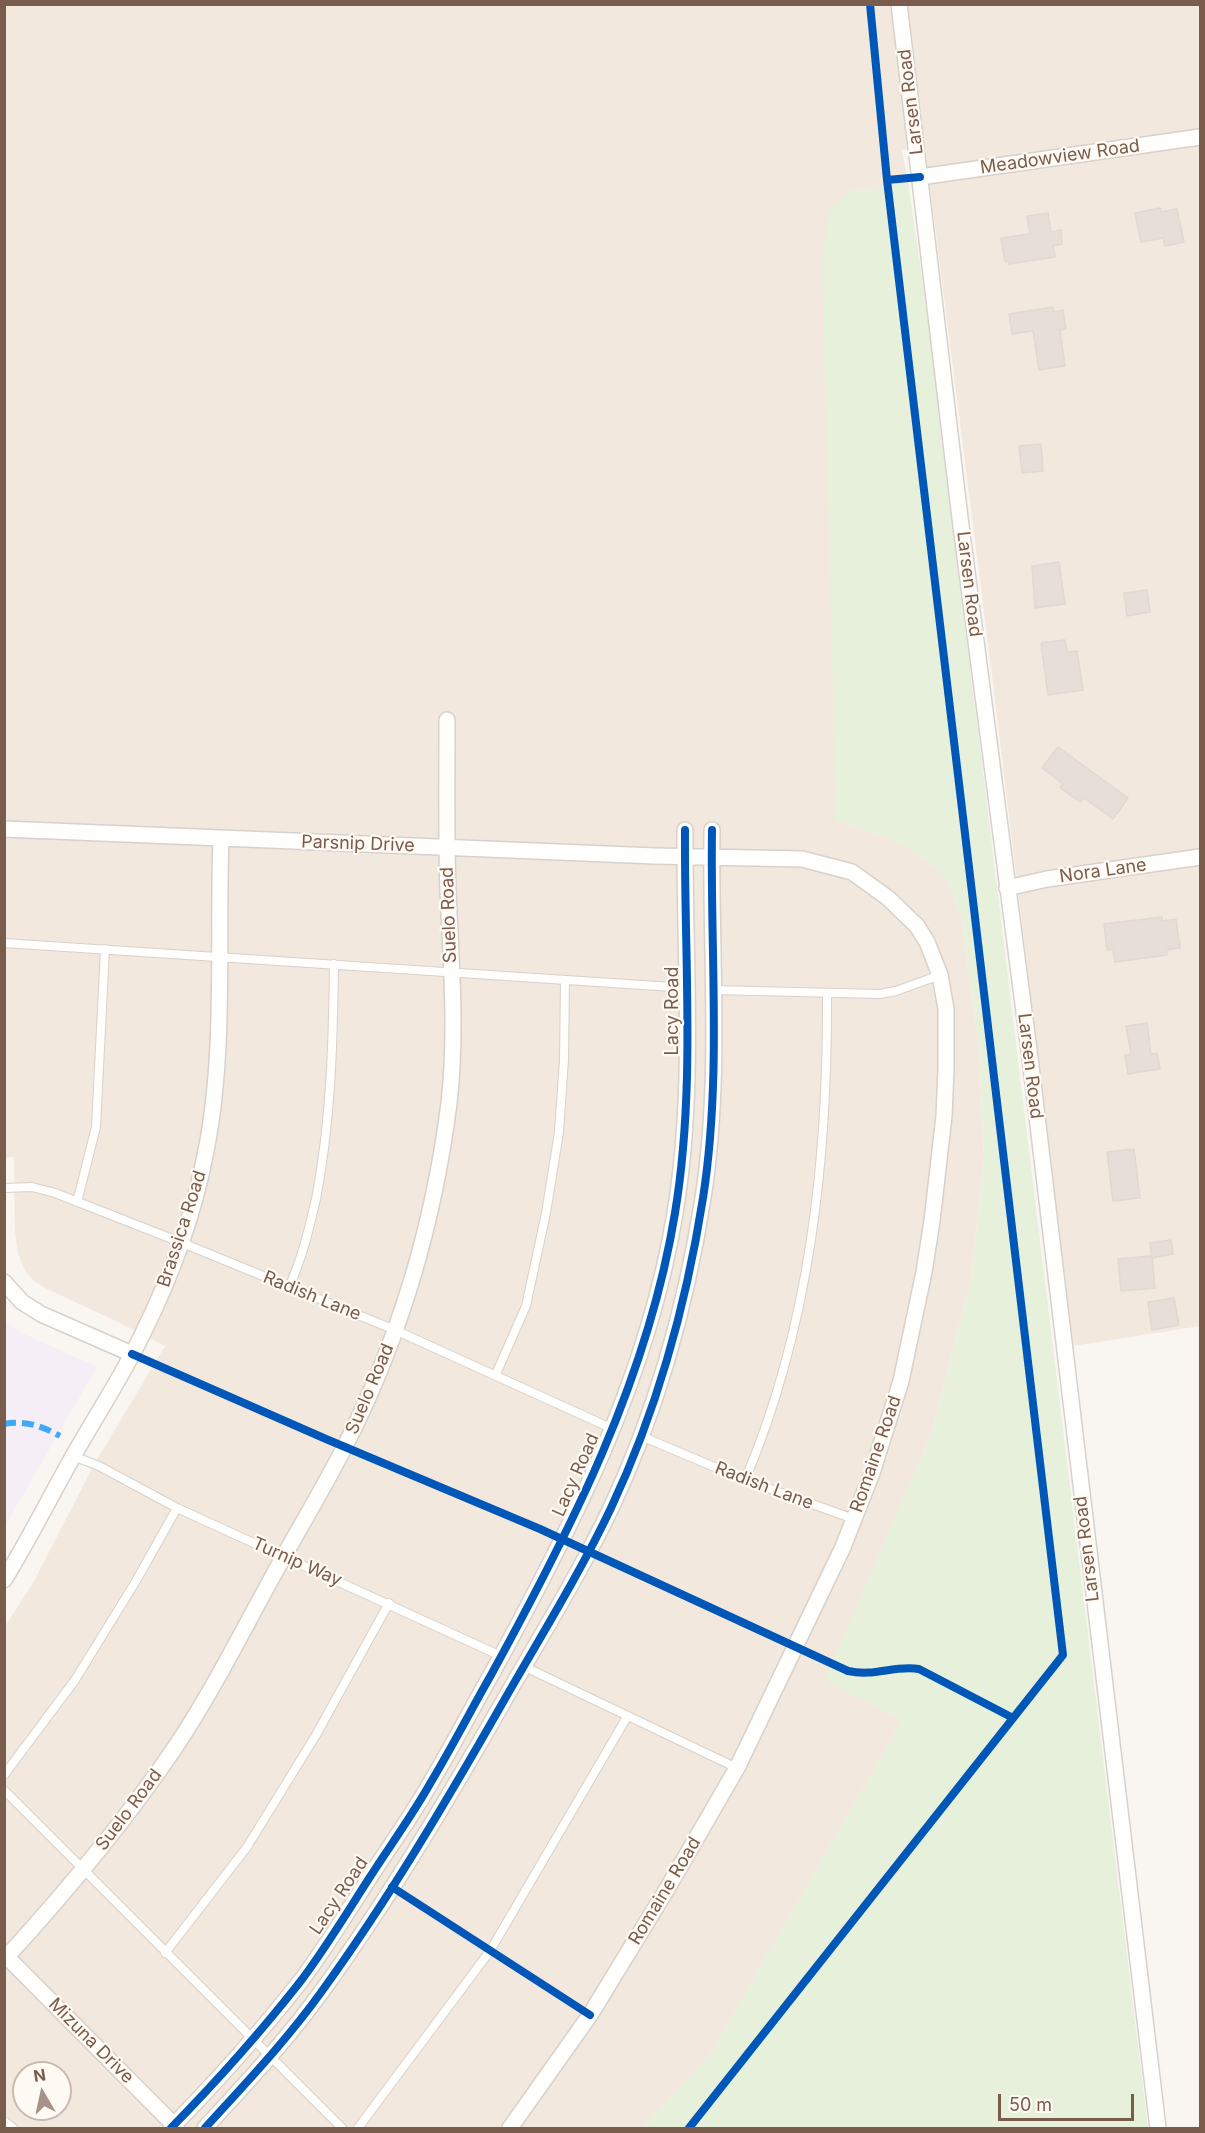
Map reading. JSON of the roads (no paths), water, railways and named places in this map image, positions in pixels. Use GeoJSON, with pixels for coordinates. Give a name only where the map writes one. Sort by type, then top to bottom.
{"type":"FeatureCollection","features":[{"type":"Feature","properties":{"kind":"street","name":"Larsen Road"},"geometry":{"type":"LineString","coordinates":[[899,4],[959,506],[1030,1058],[1158,2128]]}},
{"type":"Feature","properties":{"kind":"street","name":"Meadowview Road"},"geometry":{"type":"LineString","coordinates":[[920,177],[1200,137]]}},
{"type":"Feature","properties":{"kind":"street","name":"Suelo Road"},"geometry":{"type":"LineString","coordinates":[[5,1957],[85,1869],[134,1806],[177,1744],[220,1672],[345,1447],[395,1330],[417,1259],[440,1159],[449,1100],[452,1049],[447,720]]}},
{"type":"Feature","properties":{"kind":"street","name":"Parsnip Drive"},"geometry":{"type":"LineString","coordinates":[[4,829],[711,856]]}},
{"type":"Feature","properties":{"kind":"street","name":"Lacy Road"},"geometry":{"type":"LineString","coordinates":[[174,2127],[252,2040],[301,1980],[430,1785],[572,1521],[626,1398],[664,1270],[675,1215],[687,1109],[688,988],[685,830]]}},
{"type":"Feature","properties":{"kind":"street"},"geometry":{"type":"LineString","coordinates":[[205,2128],[269,2058],[321,1993],[367,1926],[453,1789],[588,1552],[620,1488],[648,1421],[667,1366],[688,1279],[702,1205],[710,1114],[713,990],[712,830]]}},
{"type":"Feature","properties":{"kind":"street","name":"Brassica Road"},"geometry":{"type":"LineString","coordinates":[[4,1580],[26,1546],[73,1456],[132,1354],[158,1301],[199,1183],[208,1139],[216,1074],[221,839]]}},
{"type":"Feature","properties":{"kind":"street","name":"Romaine Road"},"geometry":{"type":"LineString","coordinates":[[510,2128],[590,2015],[667,1889],[737,1768],[796,1647],[854,1519],[886,1432],[901,1381],[926,1261],[939,1172],[944,1116],[946,1009],[940,975],[927,942],[917,926],[880,891],[852,872],[802,859],[711,856]]}},
{"type":"Feature","properties":{"kind":"street","name":"Nora Lane"},"geometry":{"type":"LineString","coordinates":[[1007,888],[1047,879],[1200,857]]}},
{"type":"Feature","properties":{"kind":"street"},"geometry":{"type":"LineString","coordinates":[[4,1282],[22,1302],[40,1314],[132,1354]]}},
{"type":"Feature","properties":{"kind":"street","name":"Mizuna Drive"},"geometry":{"type":"LineString","coordinates":[[5,1957],[174,2127]]}},
{"type":"Feature","properties":{"kind":"lane"},"geometry":{"type":"LineString","coordinates":[[4,943],[688,988]]}},
{"type":"Feature","properties":{"kind":"lane"},"geometry":{"type":"LineString","coordinates":[[77,1202],[96,1127],[105,949]]}},
{"type":"Feature","properties":{"kind":"lane"},"geometry":{"type":"LineString","coordinates":[[289,1287],[298,1267],[310,1224],[327,1134],[332,1069],[334,964]]}},
{"type":"Feature","properties":{"kind":"lane"},"geometry":{"type":"LineString","coordinates":[[713,990],[888,993],[940,975]]}},
{"type":"Feature","properties":{"kind":"lane"},"geometry":{"type":"LineString","coordinates":[[496,1374],[526,1306],[546,1213],[560,1124],[565,980]]}},
{"type":"Feature","properties":{"kind":"lane"},"geometry":{"type":"LineString","coordinates":[[745,1480],[762,1440],[780,1382],[808,1258],[817,1198],[824,1121],[827,993]]}},
{"type":"Feature","properties":{"kind":"lane","name":"Radish Lane"},"geometry":{"type":"LineString","coordinates":[[4,1188],[32,1187],[54,1193],[180,1242],[395,1330],[613,1429]]}},
{"type":"Feature","properties":{"kind":"lane","name":"Radish Lane"},"geometry":{"type":"LineString","coordinates":[[640,1436],[745,1480],[854,1519]]}},
{"type":"Feature","properties":{"kind":"lane","name":"Turnip Way"},"geometry":{"type":"LineString","coordinates":[[73,1456],[95,1463],[177,1508],[501,1656]]}},
{"type":"Feature","properties":{"kind":"lane"},"geometry":{"type":"LineString","coordinates":[[4,1775],[75,1680],[136,1581],[177,1508]]}},
{"type":"Feature","properties":{"kind":"lane"},"geometry":{"type":"LineString","coordinates":[[165,1953],[247,1847],[316,1735],[388,1603]]}},
{"type":"Feature","properties":{"kind":"lane"},"geometry":{"type":"LineString","coordinates":[[524,1666],[737,1768]]}},
{"type":"Feature","properties":{"kind":"lane"},"geometry":{"type":"LineString","coordinates":[[358,2128],[490,1951],[627,1717]]}},
{"type":"Feature","properties":{"kind":"lane"},"geometry":{"type":"LineString","coordinates":[[4,1790],[85,1869],[269,2058],[342,2128]]}}]}
